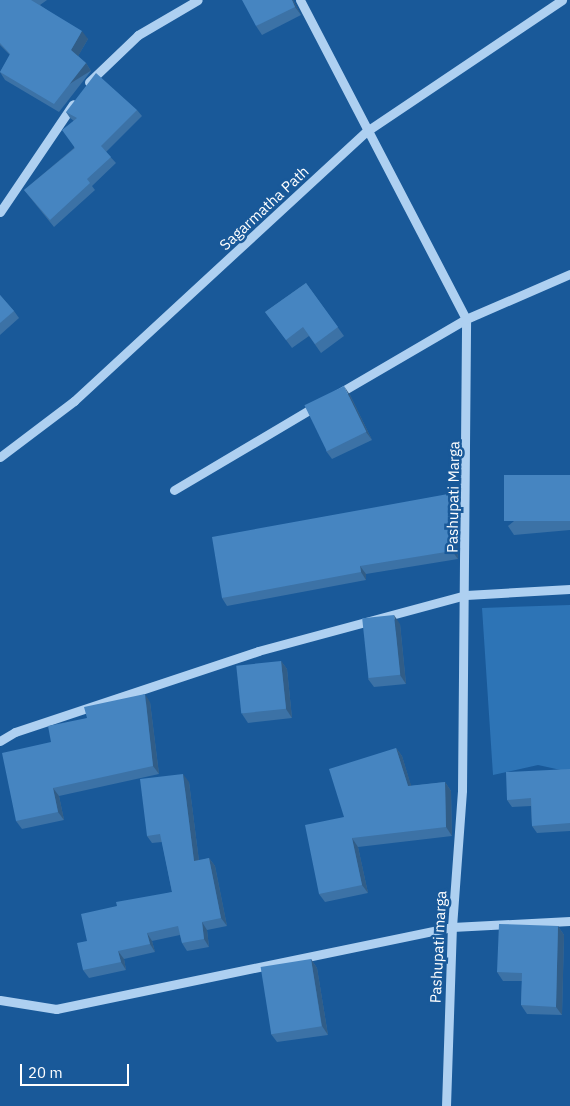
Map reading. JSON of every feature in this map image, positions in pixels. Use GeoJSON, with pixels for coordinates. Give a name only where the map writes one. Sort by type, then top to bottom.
{"type":"FeatureCollection","features":[{"type":"Feature","properties":{"kind":"street"},"geometry":{"type":"LineString","coordinates":[[0,212],[83,91],[138,35],[198,0]]}},
{"type":"Feature","properties":{"kind":"street"},"geometry":{"type":"LineString","coordinates":[[300,0],[466,319]]}},
{"type":"Feature","properties":{"kind":"street","name":"Sagarmatha Path"},"geometry":{"type":"LineString","coordinates":[[0,457],[74,401],[367,131],[562,0]]}},
{"type":"Feature","properties":{"kind":"street"},"geometry":{"type":"LineString","coordinates":[[174,490],[466,319],[570,274]]}},
{"type":"Feature","properties":{"kind":"street","name":"Pashupati Marga"},"geometry":{"type":"LineString","coordinates":[[462,790],[466,595],[466,319]]}},
{"type":"Feature","properties":{"kind":"street"},"geometry":{"type":"LineString","coordinates":[[0,741],[15,732],[258,651],[466,595],[570,589]]}},
{"type":"Feature","properties":{"kind":"street","name":"Pashupati marga"},"geometry":{"type":"LineString","coordinates":[[446,1106],[452,927],[462,790]]}},
{"type":"Feature","properties":{"kind":"street"},"geometry":{"type":"LineString","coordinates":[[0,1000],[56,1009],[452,927],[570,921]]}},
{"type":"Feature","properties":{"kind":"shaded area"},"geometry":{"type":"Polygon","coordinates":[[[570,605],[570,772],[538,765],[493,775],[482,608],[570,605]]]}},
{"type":"Feature","properties":{"kind":"building"},"geometry":{"type":"Polygon","coordinates":[[[0,0],[31,0],[82,31],[71,50],[86,63],[54,104],[0,72],[10,54],[0,43],[0,0]]]}},
{"type":"Feature","properties":{"kind":"building"},"geometry":{"type":"Polygon","coordinates":[[[242,0],[292,0],[295,7],[256,26],[242,0]]]}},
{"type":"Feature","properties":{"kind":"building"},"geometry":{"type":"Polygon","coordinates":[[[96,73],[137,110],[101,146],[111,157],[87,179],[90,183],[50,220],[24,190],[75,148],[62,130],[77,118],[66,112],[96,73]]]}},
{"type":"Feature","properties":{"kind":"building"},"geometry":{"type":"Polygon","coordinates":[[[306,283],[338,327],[315,344],[303,327],[286,340],[265,312],[306,283]]]}},
{"type":"Feature","properties":{"kind":"building"},"geometry":{"type":"Polygon","coordinates":[[[0,295],[14,311],[0,323],[0,295]]]}},
{"type":"Feature","properties":{"kind":"building"},"geometry":{"type":"Polygon","coordinates":[[[344,386],[366,432],[327,451],[304,405],[344,386]]]}},
{"type":"Feature","properties":{"kind":"building"},"geometry":{"type":"Polygon","coordinates":[[[504,475],[570,475],[570,521],[504,521],[504,475]]]}},
{"type":"Feature","properties":{"kind":"building"},"geometry":{"type":"Polygon","coordinates":[[[448,494],[452,551],[360,566],[361,572],[222,598],[212,537],[448,494]]]}},
{"type":"Feature","properties":{"kind":"building"},"geometry":{"type":"Polygon","coordinates":[[[394,615],[400,675],[368,678],[362,618],[394,615]]]}},
{"type":"Feature","properties":{"kind":"building"},"geometry":{"type":"Polygon","coordinates":[[[281,661],[286,709],[241,713],[236,666],[281,661]]]}},
{"type":"Feature","properties":{"kind":"building"},"geometry":{"type":"Polygon","coordinates":[[[145,694],[153,766],[53,788],[58,812],[16,821],[2,753],[51,742],[48,726],[87,718],[84,707],[145,694]]]}},
{"type":"Feature","properties":{"kind":"building"},"geometry":{"type":"Polygon","coordinates":[[[396,748],[408,786],[445,782],[446,827],[352,838],[362,885],[319,894],[305,825],[344,817],[329,769],[396,748]]]}},
{"type":"Feature","properties":{"kind":"building"},"geometry":{"type":"Polygon","coordinates":[[[570,769],[570,823],[532,826],[531,798],[507,800],[506,772],[570,769]]]}},
{"type":"Feature","properties":{"kind":"building"},"geometry":{"type":"Polygon","coordinates":[[[183,774],[194,861],[209,858],[221,918],[202,922],[204,939],[182,943],[178,926],[147,933],[150,944],[118,951],[121,962],[83,970],[77,943],[87,941],[81,914],[117,906],[116,902],[172,892],[160,834],[147,836],[140,779],[183,774]]]}},
{"type":"Feature","properties":{"kind":"building"},"geometry":{"type":"Polygon","coordinates":[[[499,924],[558,926],[556,1007],[521,1005],[522,973],[497,972],[499,924]]]}},
{"type":"Feature","properties":{"kind":"building"},"geometry":{"type":"Polygon","coordinates":[[[311,959],[322,1026],[271,1034],[261,967],[311,959]]]}}]}
